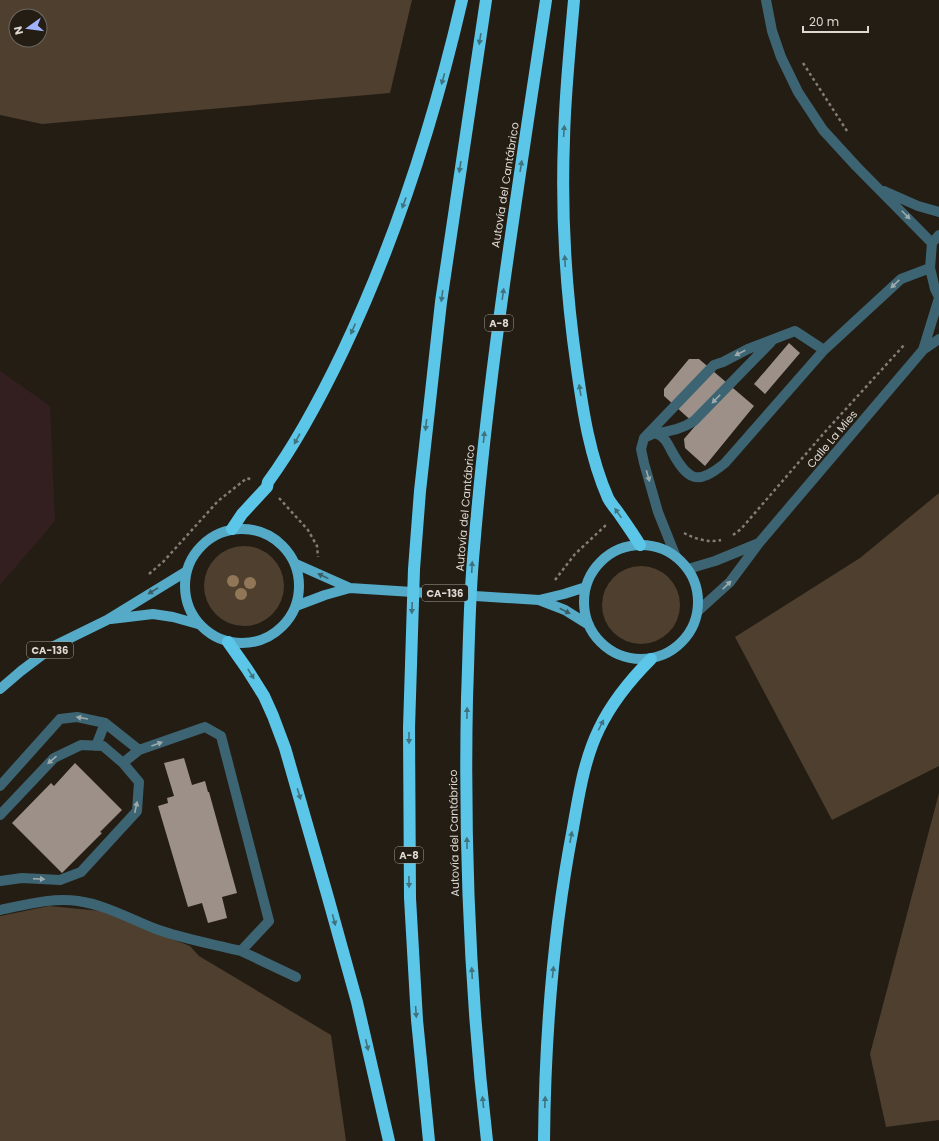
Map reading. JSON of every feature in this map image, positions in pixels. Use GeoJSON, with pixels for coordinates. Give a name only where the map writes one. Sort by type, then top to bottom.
{"type":"FeatureCollection","features":[{"type":"Feature","properties":{"kind":"highway"},"geometry":{"type":"LineString","coordinates":[[232,529],[242,514],[267,487],[268,482],[295,442],[332,373],[369,293],[410,185],[444,75],[462,0]]}},
{"type":"Feature","properties":{"kind":"highway","name":"A-8"},"geometry":{"type":"LineString","coordinates":[[428,1141],[417,1020],[409,891],[409,728],[414,569],[420,484],[441,302],[486,0]]}},
{"type":"Feature","properties":{"kind":"highway","name":"Autovía del Cantábrico"},"geometry":{"type":"LineString","coordinates":[[487,1141],[476,1037],[468,891],[466,778],[472,582],[484,436],[511,233],[546,0]]}},
{"type":"Feature","properties":{"kind":"highway"},"geometry":{"type":"LineString","coordinates":[[574,0],[564,139],[563,179],[567,283],[575,356],[592,454],[609,499],[640,545]]}},
{"type":"Feature","properties":{"kind":"highway"},"geometry":{"type":"LineString","coordinates":[[228,642],[264,696],[273,716],[284,748],[328,894],[357,1002],[389,1141]]}},
{"type":"Feature","properties":{"kind":"highway"},"geometry":{"type":"LineString","coordinates":[[544,1141],[547,1042],[555,945],[565,867],[582,778],[594,740],[609,710],[631,679],[651,659]]}},
{"type":"Feature","properties":{"kind":"main road"},"geometry":{"type":"LineString","coordinates":[[248,528],[263,532],[288,550],[296,564],[300,578],[300,592],[296,606],[289,621],[276,633],[262,641],[245,644],[228,642],[212,636],[198,624],[189,608],[185,590],[187,571],[193,556],[203,544],[216,535],[232,529],[248,528]]}},
{"type":"Feature","properties":{"kind":"main road"},"geometry":{"type":"LineString","coordinates":[[640,545],[659,548],[676,557],[688,569],[697,589],[698,611],[693,628],[682,643],[668,653],[651,659],[632,659],[614,653],[599,641],[589,625],[584,606],[586,587],[594,570],[606,557],[622,548],[640,545]]}},
{"type":"Feature","properties":{"kind":"main road"},"geometry":{"type":"LineString","coordinates":[[296,564],[350,588]]}},
{"type":"Feature","properties":{"kind":"main road"},"geometry":{"type":"LineString","coordinates":[[107,620],[187,571]]}},
{"type":"Feature","properties":{"kind":"main road"},"geometry":{"type":"LineString","coordinates":[[539,600],[586,587]]}},
{"type":"Feature","properties":{"kind":"main road"},"geometry":{"type":"LineString","coordinates":[[296,606],[325,595],[350,588]]}},
{"type":"Feature","properties":{"kind":"main road","name":"CA-136"},"geometry":{"type":"LineString","coordinates":[[350,588],[539,600]]}},
{"type":"Feature","properties":{"kind":"main road"},"geometry":{"type":"LineString","coordinates":[[539,600],[564,610],[589,625]]}},
{"type":"Feature","properties":{"kind":"main road"},"geometry":{"type":"LineString","coordinates":[[107,620],[153,614],[173,616],[198,624]]}},
{"type":"Feature","properties":{"kind":"main road","name":"CA-136"},"geometry":{"type":"LineString","coordinates":[[0,689],[54,646],[107,620]]}},
{"type":"Feature","properties":{"kind":"street"},"geometry":{"type":"LineString","coordinates":[[766,0],[772,31],[781,57],[798,92],[823,130],[856,166],[936,239],[930,268],[939,298]]}},
{"type":"Feature","properties":{"kind":"street"},"geometry":{"type":"LineString","coordinates":[[879,188],[918,206],[939,212]]}},
{"type":"Feature","properties":{"kind":"street"},"geometry":{"type":"LineString","coordinates":[[655,433],[661,435],[667,442],[681,468],[689,475],[700,478],[712,474],[725,463],[824,350],[901,279],[930,268]]}},
{"type":"Feature","properties":{"kind":"street","name":"Calle La Mies"},"geometry":{"type":"LineString","coordinates":[[923,350],[939,298]]}},
{"type":"Feature","properties":{"kind":"street"},"geometry":{"type":"LineString","coordinates":[[676,557],[658,512],[644,463],[641,449],[644,438],[714,365],[748,349],[795,331],[824,350]]}},
{"type":"Feature","properties":{"kind":"street","name":"Calle La Mies"},"geometry":{"type":"LineString","coordinates":[[698,611],[730,582],[759,543],[923,350],[939,339]]}},
{"type":"Feature","properties":{"kind":"street"},"geometry":{"type":"LineString","coordinates":[[644,438],[655,433],[662,433],[685,427],[694,421],[772,341]]}},
{"type":"Feature","properties":{"kind":"street","name":"Calle La Mies"},"geometry":{"type":"LineString","coordinates":[[688,569],[759,543]]}},
{"type":"Feature","properties":{"kind":"street"},"geometry":{"type":"LineString","coordinates":[[0,786],[60,720],[77,717],[105,723],[139,750]]}},
{"type":"Feature","properties":{"kind":"street"},"geometry":{"type":"LineString","coordinates":[[96,746],[105,723]]}},
{"type":"Feature","properties":{"kind":"street"},"geometry":{"type":"LineString","coordinates":[[123,763],[139,750],[205,727],[221,736],[269,921],[241,951]]}},
{"type":"Feature","properties":{"kind":"street"},"geometry":{"type":"LineString","coordinates":[[0,815],[54,758],[81,745],[103,746],[123,763],[139,782],[136,811],[81,872],[60,880],[22,878],[0,881]]}},
{"type":"Feature","properties":{"kind":"street"},"geometry":{"type":"LineString","coordinates":[[0,910],[42,902],[77,900],[100,905],[156,929],[241,951],[296,977]]}},
{"type":"Feature","properties":{"kind":"path"},"geometry":{"type":"LineString","coordinates":[[803,62],[850,135]]}},
{"type":"Feature","properties":{"kind":"path"},"geometry":{"type":"LineString","coordinates":[[681,527],[684,533],[714,542],[728,538],[741,529],[824,433],[908,341]]}},
{"type":"Feature","properties":{"kind":"path"},"geometry":{"type":"LineString","coordinates":[[551,585],[575,554],[602,528],[609,524]]}},
{"type":"Feature","properties":{"kind":"shaded area"},"geometry":{"type":"Polygon","coordinates":[[[0,0],[412,0],[390,93],[42,124],[0,115],[0,0]]]}},
{"type":"Feature","properties":{"kind":"shaded area"},"geometry":{"type":"Polygon","coordinates":[[[0,371],[50,406],[55,521],[0,585],[0,371]]]}},
{"type":"Feature","properties":{"kind":"shaded area"},"geometry":{"type":"Polygon","coordinates":[[[939,493],[939,766],[832,820],[735,637],[860,558],[939,493]]]}},
{"type":"Feature","properties":{"kind":"shaded area"},"geometry":{"type":"Polygon","coordinates":[[[244,546],[259,549],[272,558],[281,571],[284,586],[281,601],[272,614],[259,623],[244,626],[229,623],[216,614],[207,601],[204,586],[207,571],[216,558],[229,549],[244,546]]]}},
{"type":"Feature","properties":{"kind":"shaded area"},"geometry":{"type":"Polygon","coordinates":[[[641,566],[656,569],[663,573],[673,583],[677,590],[680,605],[677,620],[673,627],[663,637],[656,641],[641,644],[626,641],[619,637],[609,627],[605,620],[602,605],[605,590],[609,583],[619,573],[626,569],[641,566]]]}},
{"type":"Feature","properties":{"kind":"shaded area"},"geometry":{"type":"Polygon","coordinates":[[[939,793],[939,1120],[886,1127],[870,1054],[939,793]]]}},
{"type":"Feature","properties":{"kind":"shaded area"},"geometry":{"type":"Polygon","coordinates":[[[49,906],[101,911],[190,946],[199,956],[331,1035],[346,1141],[0,1141],[0,916],[49,906]]]}},
{"type":"Feature","properties":{"kind":"building"},"geometry":{"type":"Polygon","coordinates":[[[789,343],[800,353],[765,394],[754,384],[789,343]]]}},
{"type":"Feature","properties":{"kind":"building"},"geometry":{"type":"Polygon","coordinates":[[[689,359],[699,359],[754,406],[705,466],[685,448],[684,439],[696,425],[664,396],[664,389],[689,359]]]}},
{"type":"Feature","properties":{"kind":"building"},"geometry":{"type":"Polygon","coordinates":[[[184,758],[192,785],[205,781],[237,893],[222,897],[227,918],[208,923],[202,903],[188,907],[158,806],[168,803],[167,798],[174,796],[164,763],[184,758]]]}},
{"type":"Feature","properties":{"kind":"building"},"geometry":{"type":"Polygon","coordinates":[[[75,763],[122,810],[100,832],[102,833],[62,873],[12,823],[51,783],[54,786],[75,763]]]}}]}
